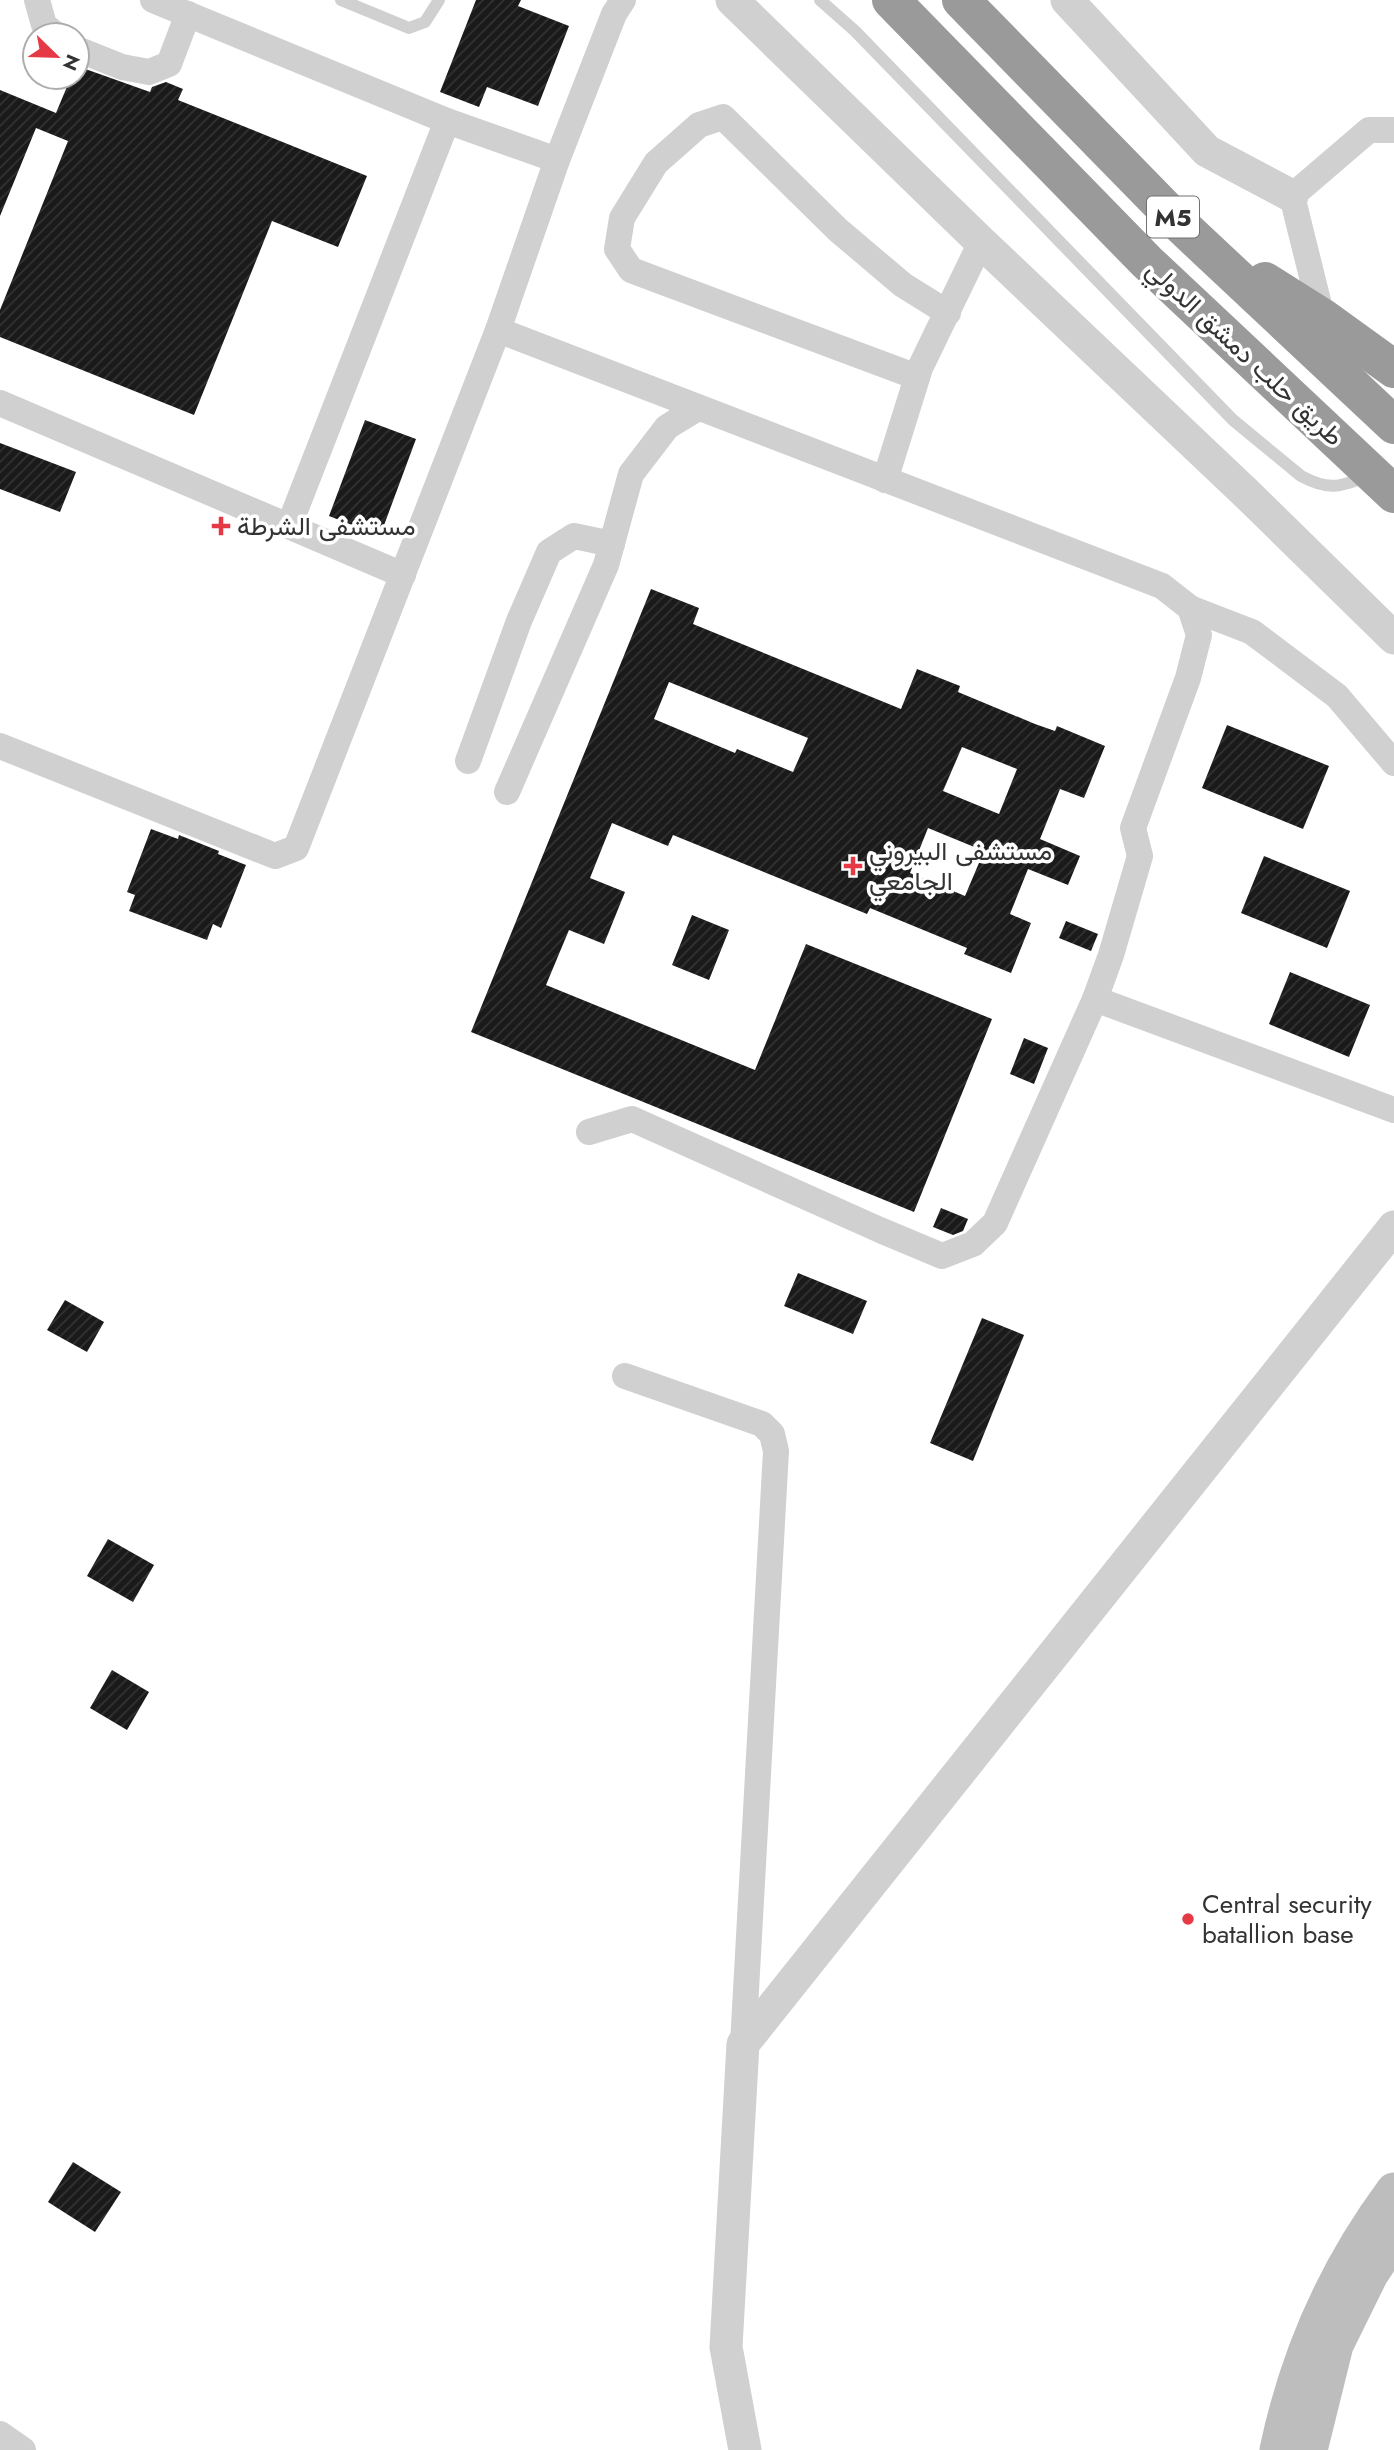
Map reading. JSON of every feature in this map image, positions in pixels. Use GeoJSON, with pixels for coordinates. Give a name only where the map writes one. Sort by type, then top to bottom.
{"type":"FeatureCollection","features":[{"type":"Feature","properties":{"kind":"highway","name":"طريق حلب دمشق الدولي"},"geometry":{"type":"LineString","coordinates":[[891,0],[1147,262],[1383,484]]}},
{"type":"Feature","properties":{"kind":"highway","name":"طريق حلب دمشق الدولي"},"geometry":{"type":"LineString","coordinates":[[961,0],[1184,228],[1394,425]]}},
{"type":"Feature","properties":{"kind":"highway"},"geometry":{"type":"LineString","coordinates":[[1184,228],[1322,317],[1394,369]]}},
{"type":"Feature","properties":{"kind":"main road"},"geometry":{"type":"LineString","coordinates":[[1278,2450],[1288,2404],[1309,2340],[1346,2261],[1394,2191]]}},
{"type":"Feature","properties":{"kind":"main road"},"geometry":{"type":"LineString","coordinates":[[1310,2450],[1335,2345],[1370,2274],[1394,2240]]}},
{"type":"Feature","properties":{"kind":"street"},"geometry":{"type":"LineString","coordinates":[[37,0],[43,21]]}},
{"type":"Feature","properties":{"kind":"street"},"geometry":{"type":"LineString","coordinates":[[153,0],[447,121],[557,160]]}},
{"type":"Feature","properties":{"kind":"street"},"geometry":{"type":"LineString","coordinates":[[0,746],[275,856],[296,848],[499,330],[557,160],[614,14],[623,0]]}},
{"type":"Feature","properties":{"kind":"street"},"geometry":{"type":"LineString","coordinates":[[732,0],[981,243],[1248,495],[1394,639]]}},
{"type":"Feature","properties":{"kind":"street"},"geometry":{"type":"LineString","coordinates":[[1067,0],[1207,151],[1292,196],[1322,317]]}},
{"type":"Feature","properties":{"kind":"street"},"geometry":{"type":"LineString","coordinates":[[91,55],[122,67],[149,72],[169,64],[188,14]]}},
{"type":"Feature","properties":{"kind":"street"},"geometry":{"type":"LineString","coordinates":[[916,377],[631,270],[617,249],[622,218],[656,163],[699,125],[723,117],[838,230],[903,285],[948,313]]}},
{"type":"Feature","properties":{"kind":"street"},"geometry":{"type":"LineString","coordinates":[[289,526],[447,121]]}},
{"type":"Feature","properties":{"kind":"street"},"geometry":{"type":"LineString","coordinates":[[1292,196],[1369,130],[1394,130]]}},
{"type":"Feature","properties":{"kind":"street"},"geometry":{"type":"LineString","coordinates":[[885,480],[916,377],[981,243]]}},
{"type":"Feature","properties":{"kind":"street"},"geometry":{"type":"LineString","coordinates":[[499,330],[1162,586],[1190,608],[1252,632],[1263,640],[1336,696],[1394,763]]}},
{"type":"Feature","properties":{"kind":"street"},"geometry":{"type":"LineString","coordinates":[[0,403],[403,575]]}},
{"type":"Feature","properties":{"kind":"street"},"geometry":{"type":"LineString","coordinates":[[507,792],[606,565],[631,474],[667,427],[698,408]]}},
{"type":"Feature","properties":{"kind":"street"},"geometry":{"type":"LineString","coordinates":[[468,761],[519,621],[549,552],[574,536],[612,544]]}},
{"type":"Feature","properties":{"kind":"street"},"geometry":{"type":"LineString","coordinates":[[589,1132],[632,1119],[942,1256],[973,1244],[995,1223],[1095,999],[1111,955],[1140,856],[1133,828],[1188,678],[1199,635],[1190,608]]}},
{"type":"Feature","properties":{"kind":"street"},"geometry":{"type":"LineString","coordinates":[[1095,999],[1394,1110]]}},
{"type":"Feature","properties":{"kind":"street"},"geometry":{"type":"LineString","coordinates":[[743,2044],[1394,1227]]}},
{"type":"Feature","properties":{"kind":"street"},"geometry":{"type":"LineString","coordinates":[[625,1376],[762,1424],[772,1434],[776,1451],[726,2347],[745,2450]]}},
{"type":"Feature","properties":{"kind":"street"},"geometry":{"type":"LineString","coordinates":[[0,2434],[23,2450]]}},
{"type":"Feature","properties":{"kind":"lane"},"geometry":{"type":"LineString","coordinates":[[341,0],[409,28],[425,22],[439,0]]}},
{"type":"Feature","properties":{"kind":"lane"},"geometry":{"type":"LineString","coordinates":[[820,0],[855,31],[1233,420],[1312,482],[1338,487],[1383,484]]}},
{"type":"Feature","properties":{"kind":"building"},"geometry":{"type":"Polygon","coordinates":[[[476,0],[521,0],[518,6],[569,26],[538,106],[487,87],[479,107],[440,92],[476,0]]]}},
{"type":"Feature","properties":{"kind":"building"},"geometry":{"type":"Polygon","coordinates":[[[91,71],[150,92],[152,87],[166,82],[183,89],[178,100],[367,176],[338,247],[272,221],[194,415],[0,337],[0,310],[68,141],[36,128],[0,216],[0,90],[56,113],[65,91],[91,91],[91,71]]]}},
{"type":"Feature","properties":{"kind":"building"},"geometry":{"type":"Polygon","coordinates":[[[365,420],[416,439],[380,536],[329,516],[365,420]]]}},
{"type":"Feature","properties":{"kind":"building"},"geometry":{"type":"Polygon","coordinates":[[[0,443],[76,472],[60,512],[0,489],[0,443]]]}},
{"type":"Feature","properties":{"kind":"building"},"geometry":{"type":"Polygon","coordinates":[[[651,589],[699,608],[693,624],[901,709],[917,669],[960,686],[958,692],[1035,724],[1055,731],[1057,726],[1105,746],[1084,798],[1060,789],[1040,839],[1080,856],[1068,885],[1028,869],[1010,914],[1031,923],[1011,973],[964,954],[967,948],[870,908],[867,914],[673,835],[668,846],[612,823],[590,878],[625,892],[604,944],[569,930],[546,985],[755,1070],[806,944],[992,1019],[914,1212],[471,1032],[651,589]],[[669,682],[654,719],[735,753],[737,749],[793,772],[808,738],[669,682]],[[962,747],[943,791],[999,814],[1017,769],[962,747]],[[928,828],[910,873],[965,896],[984,851],[928,828]]]}},
{"type":"Feature","properties":{"kind":"building"},"geometry":{"type":"Polygon","coordinates":[[[1227,725],[1329,766],[1303,829],[1202,788],[1227,725]]]}},
{"type":"Feature","properties":{"kind":"building"},"geometry":{"type":"Polygon","coordinates":[[[151,829],[178,839],[179,835],[246,865],[221,928],[213,924],[207,940],[129,911],[135,895],[127,892],[151,829]]]}},
{"type":"Feature","properties":{"kind":"building"},"geometry":{"type":"Polygon","coordinates":[[[1264,856],[1350,891],[1327,948],[1241,913],[1264,856]]]}},
{"type":"Feature","properties":{"kind":"building"},"geometry":{"type":"Polygon","coordinates":[[[692,915],[729,930],[709,980],[672,965],[692,915]]]}},
{"type":"Feature","properties":{"kind":"building"},"geometry":{"type":"Polygon","coordinates":[[[1066,921],[1098,934],[1091,951],[1059,938],[1066,921]]]}},
{"type":"Feature","properties":{"kind":"building"},"geometry":{"type":"Polygon","coordinates":[[[1290,972],[1370,1005],[1349,1057],[1269,1024],[1290,972]]]}},
{"type":"Feature","properties":{"kind":"building"},"geometry":{"type":"Polygon","coordinates":[[[1024,1038],[1048,1048],[1034,1084],[1010,1074],[1024,1038]]]}},
{"type":"Feature","properties":{"kind":"building"},"geometry":{"type":"Polygon","coordinates":[[[941,1208],[968,1219],[963,1231],[953,1235],[933,1227],[941,1208]]]}},
{"type":"Feature","properties":{"kind":"building"},"geometry":{"type":"Polygon","coordinates":[[[798,1273],[867,1301],[853,1334],[784,1306],[798,1273]]]}},
{"type":"Feature","properties":{"kind":"building"},"geometry":{"type":"Polygon","coordinates":[[[65,1300],[104,1322],[87,1352],[47,1330],[65,1300]]]}},
{"type":"Feature","properties":{"kind":"building"},"geometry":{"type":"Polygon","coordinates":[[[982,1318],[1024,1335],[973,1461],[930,1443],[982,1318]]]}},
{"type":"Feature","properties":{"kind":"building"},"geometry":{"type":"Polygon","coordinates":[[[108,1539],[154,1565],[133,1602],[87,1576],[108,1539]]]}},
{"type":"Feature","properties":{"kind":"building"},"geometry":{"type":"Polygon","coordinates":[[[112,1670],[149,1692],[127,1730],[90,1708],[112,1670]]]}},
{"type":"Feature","properties":{"kind":"building"},"geometry":{"type":"Polygon","coordinates":[[[73,2162],[121,2192],[95,2232],[48,2202],[73,2162]]]}},
{"type":"Feature","properties":{"kind":"place","name":"مستشفى الشرطة"},"geometry":{"type":"Point","coordinates":[221,526]}},
{"type":"Feature","properties":{"kind":"place","name":"مستشفى البيروني الجامعي"},"geometry":{"type":"Point","coordinates":[853,866]}},
{"type":"Feature","properties":{"kind":"place","name":"Central security batallion base"},"geometry":{"type":"Point","coordinates":[1188,1919]}}]}
